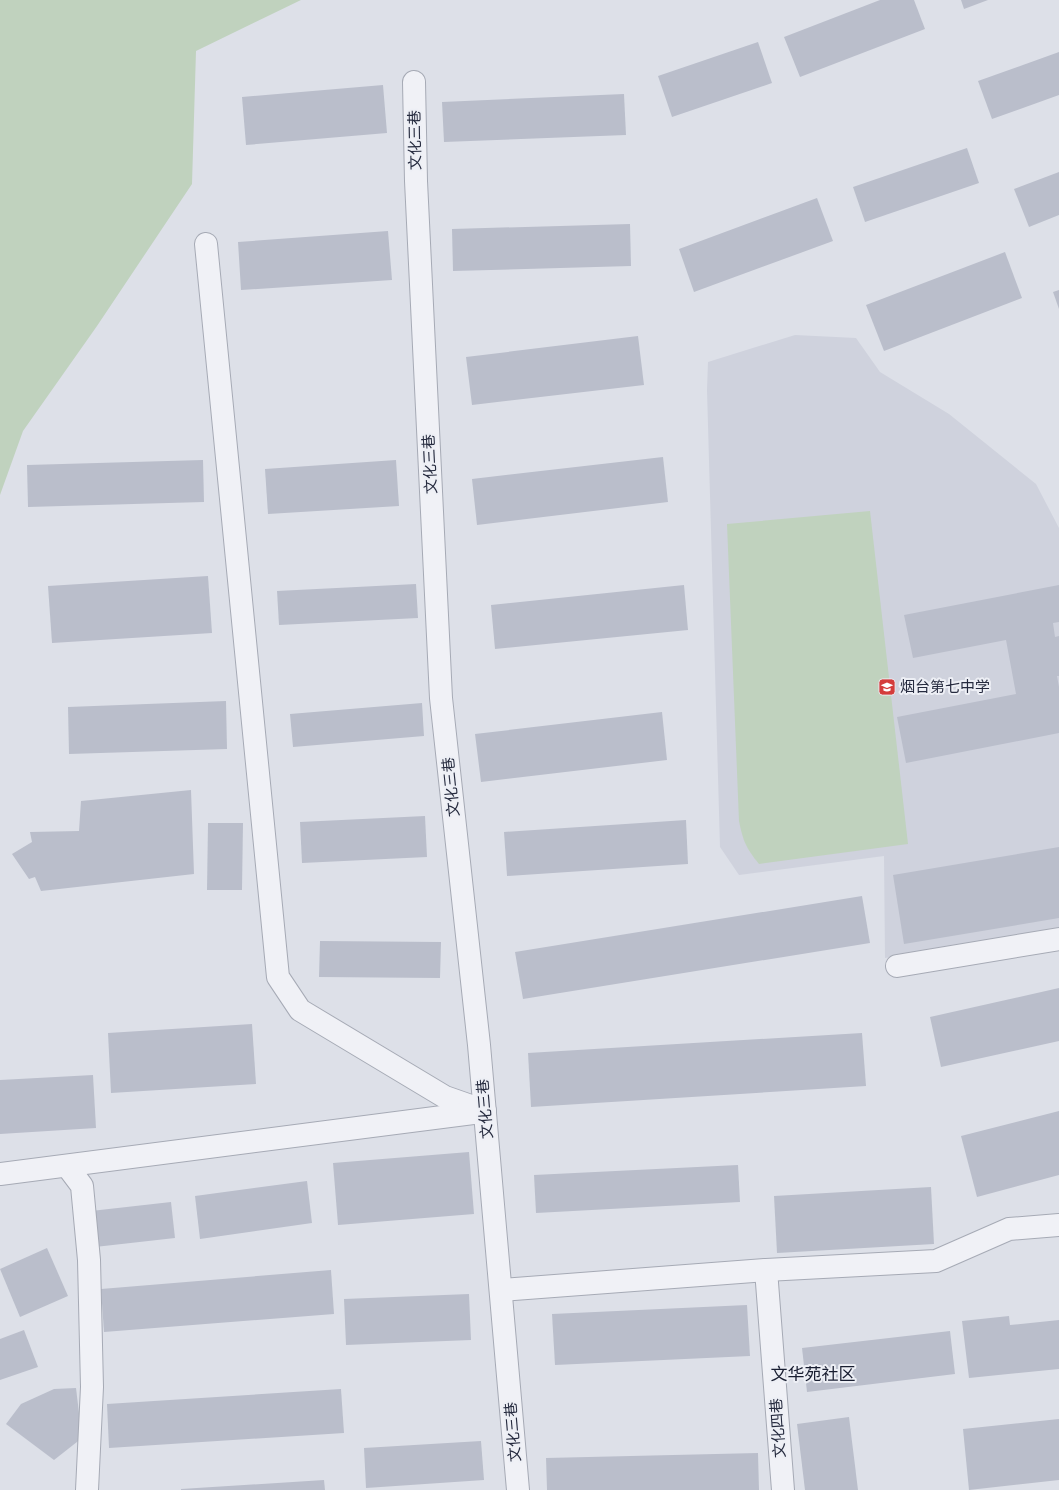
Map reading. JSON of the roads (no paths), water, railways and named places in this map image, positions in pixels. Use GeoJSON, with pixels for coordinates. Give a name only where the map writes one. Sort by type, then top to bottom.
{"type":"FeatureCollection","features":[{"type":"Feature","properties":{"kind":"lane","name":"文化三巷"},"geometry":{"type":"LineString","coordinates":[[414,82],[416,181],[441,698],[480,1045],[518,1490]]}},
{"type":"Feature","properties":{"kind":"lane"},"geometry":{"type":"LineString","coordinates":[[206,244],[278,977],[300,1010],[445,1097],[485,1111]]}},
{"type":"Feature","properties":{"kind":"lane"},"geometry":{"type":"LineString","coordinates":[[897,966],[1059,939]]}},
{"type":"Feature","properties":{"kind":"lane"},"geometry":{"type":"LineString","coordinates":[[0,1174],[485,1111]]}},
{"type":"Feature","properties":{"kind":"lane"},"geometry":{"type":"LineString","coordinates":[[67,1166],[82,1186],[88,1260],[92,1387],[87,1490]]}},
{"type":"Feature","properties":{"kind":"lane"},"geometry":{"type":"LineString","coordinates":[[501,1290],[766,1270],[936,1261],[1009,1230],[1059,1226]]}},
{"type":"Feature","properties":{"kind":"lane","name":"文化四巷"},"geometry":{"type":"LineString","coordinates":[[766,1270],[783,1490]]}},
{"type":"Feature","properties":{"kind":"place","name":"烟台第七中学"},"geometry":{"type":"Point","coordinates":[887,687]}},
{"type":"Feature","properties":{"kind":"district","name":"文华苑社区"},"geometry":{"type":"Point","coordinates":[813,1374]}}]}
